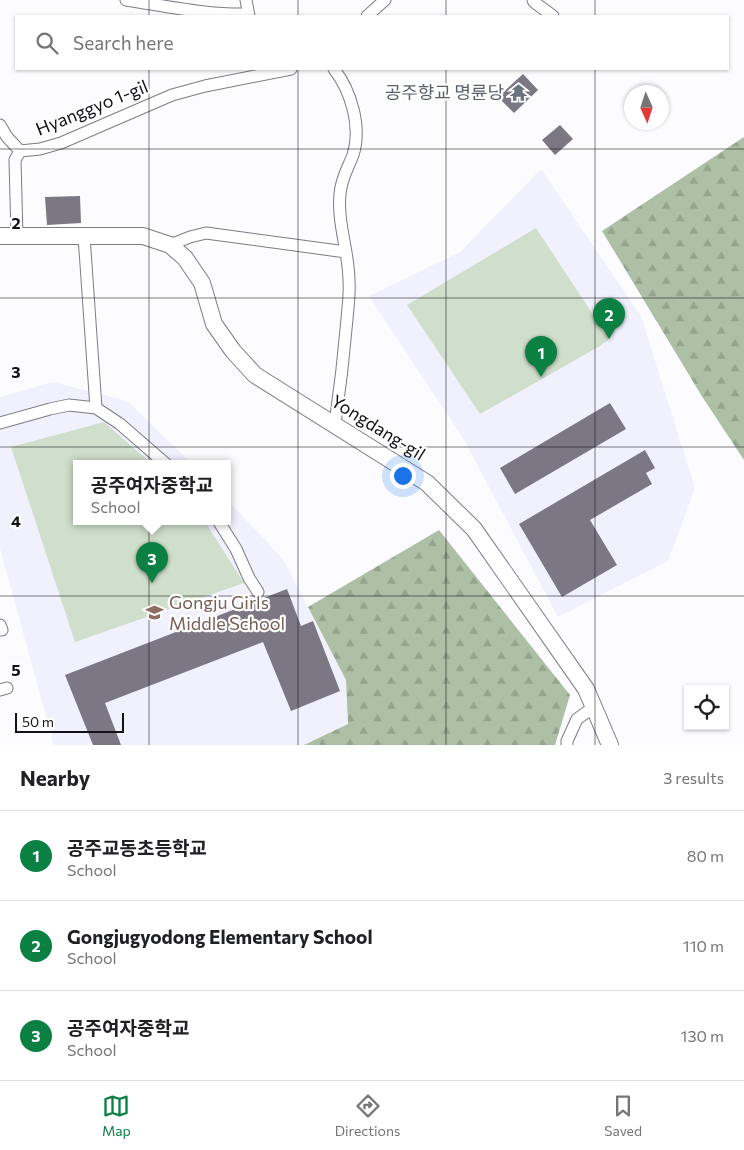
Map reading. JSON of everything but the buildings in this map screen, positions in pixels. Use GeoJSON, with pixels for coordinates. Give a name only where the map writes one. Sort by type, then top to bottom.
{"type":"FeatureCollection","features":[{"type":"Feature","properties":{"kind":"street"},"geometry":{"type":"LineString","coordinates":[[126,0],[190,10],[248,15],[246,0]]}},
{"type":"Feature","properties":{"kind":"street"},"geometry":{"type":"LineString","coordinates":[[368,15],[385,0]]}},
{"type":"Feature","properties":{"kind":"street"},"geometry":{"type":"LineString","coordinates":[[533,0],[552,15]]}},
{"type":"Feature","properties":{"kind":"street","name":"Hyanggyo 1-gil"},"geometry":{"type":"LineString","coordinates":[[17,236],[15,160],[20,151],[40,150],[61,143],[172,95],[264,71],[278,70]]}},
{"type":"Feature","properties":{"kind":"street"},"geometry":{"type":"LineString","coordinates":[[335,70],[340,77],[352,106],[357,136],[353,155],[344,172],[340,194],[341,220],[350,281],[335,424]]}},
{"type":"Feature","properties":{"kind":"street"},"geometry":{"type":"LineString","coordinates":[[0,125],[20,151]]}},
{"type":"Feature","properties":{"kind":"street"},"geometry":{"type":"LineString","coordinates":[[170,244],[206,233],[346,252]]}},
{"type":"Feature","properties":{"kind":"street","name":"Yongdang-gil"},"geometry":{"type":"LineString","coordinates":[[0,236],[143,236],[170,244],[185,258],[202,283],[214,324],[232,351],[255,375],[427,483],[474,529],[586,689],[610,745]]}},
{"type":"Feature","properties":{"kind":"street"},"geometry":{"type":"LineString","coordinates":[[84,236],[96,408]]}},
{"type":"Feature","properties":{"kind":"street"},"geometry":{"type":"LineString","coordinates":[[0,423],[69,405],[96,408],[120,424],[161,460]]}},
{"type":"Feature","properties":{"kind":"street"},"geometry":{"type":"LineString","coordinates":[[220,525],[236,549],[249,578],[258,592]]}},
{"type":"Feature","properties":{"kind":"street"},"geometry":{"type":"LineString","coordinates":[[0,625],[2,630],[0,630]]}},
{"type":"Feature","properties":{"kind":"street"},"geometry":{"type":"LineString","coordinates":[[567,745],[577,719],[594,707]]}},
{"type":"Feature","properties":{"kind":"shaded area"},"geometry":{"type":"Polygon","coordinates":[[[541,169],[641,316],[695,488],[668,561],[558,617],[463,438],[369,296],[460,252],[541,169]]]}},
{"type":"Feature","properties":{"kind":"shaded area"},"geometry":{"type":"Polygon","coordinates":[[[53,382],[127,401],[188,460],[73,460],[73,525],[231,525],[231,504],[283,559],[346,680],[348,724],[304,745],[54,745],[0,548],[0,397],[53,382]]]}},
{"type":"Feature","properties":{"kind":"green space"},"geometry":{"type":"Polygon","coordinates":[[[744,137],[744,460],[703,398],[602,231],[744,137]]]}},
{"type":"Feature","properties":{"kind":"green space"},"geometry":{"type":"Polygon","coordinates":[[[536,228],[609,339],[600,346],[480,414],[407,305],[536,228]]]}},
{"type":"Feature","properties":{"kind":"green space"},"geometry":{"type":"Polygon","coordinates":[[[104,422],[147,460],[73,460],[73,525],[207,525],[244,583],[75,642],[11,447],[104,422]]]}},
{"type":"Feature","properties":{"kind":"green space"},"geometry":{"type":"Polygon","coordinates":[[[439,530],[570,695],[555,745],[304,745],[348,724],[346,680],[308,607],[439,530]]]}},
{"type":"Feature","properties":{"kind":"place","name":"공주향교 명륜당"},"geometry":{"type":"Point","coordinates":[518,93]}},
{"type":"Feature","properties":{"kind":"place","name":"Gongjugyodong Elementary School"},"geometry":{"type":"Point","coordinates":[609,339]}},
{"type":"Feature","properties":{"kind":"place","name":"공주교동초등학교"},"geometry":{"type":"Point","coordinates":[541,377]}},
{"type":"Feature","properties":{"kind":"place","name":"공주여자중학교"},"geometry":{"type":"Point","coordinates":[152,583]}},
{"type":"Feature","properties":{"kind":"place","name":"Gongju Girls Middle School"},"geometry":{"type":"Point","coordinates":[155,613]}}]}
